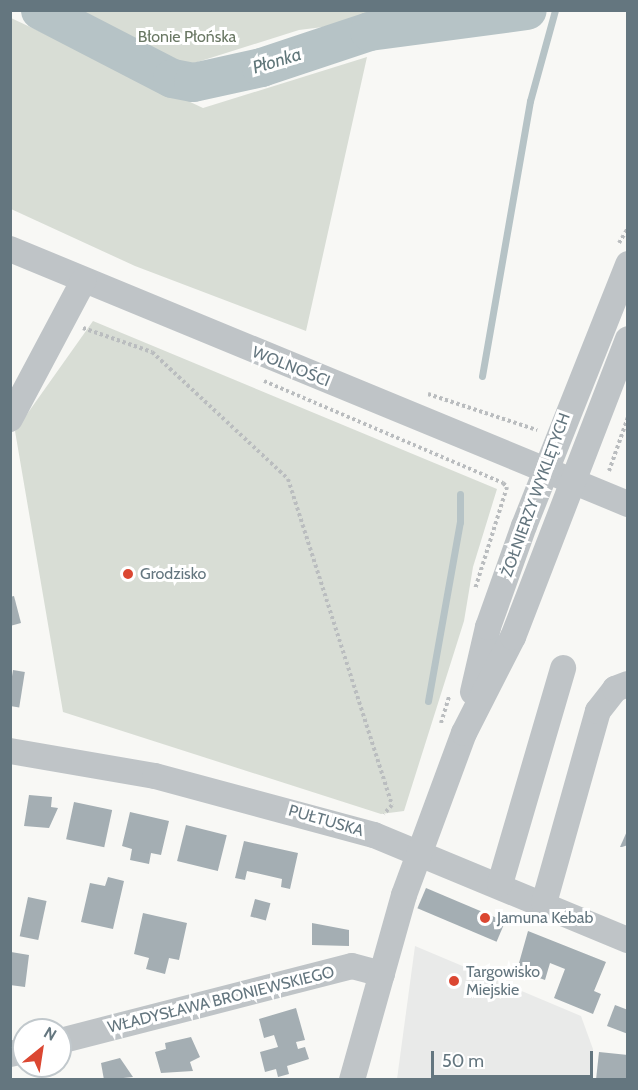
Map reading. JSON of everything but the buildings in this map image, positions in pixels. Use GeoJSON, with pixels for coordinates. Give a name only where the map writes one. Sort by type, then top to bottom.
{"type":"FeatureCollection","features":[{"type":"Feature","properties":{"kind":"street","name":"WOLNOŚCI"},"geometry":{"type":"LineString","coordinates":[[10,249],[627,504]]}},
{"type":"Feature","properties":{"kind":"street","name":"ŻOŁNIERZY WYKLĘTYCH"},"geometry":{"type":"LineString","coordinates":[[464,733],[489,627],[622,256]]}},
{"type":"Feature","properties":{"kind":"street"},"geometry":{"type":"LineString","coordinates":[[10,419],[66,322],[84,280]]}},
{"type":"Feature","properties":{"kind":"street","name":"ŻOŁNIERZY WYKLĘTYCH"},"geometry":{"type":"LineString","coordinates":[[352,1080],[420,851],[464,733],[513,637],[627,339]]}},
{"type":"Feature","properties":{"kind":"street"},"geometry":{"type":"LineString","coordinates":[[500,884],[563,668]]}},
{"type":"Feature","properties":{"kind":"street"},"geometry":{"type":"LineString","coordinates":[[544,903],[598,711],[615,689],[627,684]]}},
{"type":"Feature","properties":{"kind":"street","name":"PUŁTUSKA"},"geometry":{"type":"LineString","coordinates":[[10,751],[213,789],[420,851],[627,940]]}},
{"type":"Feature","properties":{"kind":"street","name":"WŁADYSŁAWA BRONIEWSKIEGO"},"geometry":{"type":"LineString","coordinates":[[72,1038],[352,966],[382,974]]}},
{"type":"Feature","properties":{"kind":"street","name":"ŻOŁNIERZY WYKLĘTYCH"},"geometry":{"type":"LineString","coordinates":[[367,1080],[382,974]]}},
{"type":"Feature","properties":{"kind":"path"},"geometry":{"type":"LineString","coordinates":[[622,256],[627,228]]}},
{"type":"Feature","properties":{"kind":"path"},"geometry":{"type":"LineString","coordinates":[[66,322],[152,352],[288,479],[392,805],[378,819]]}},
{"type":"Feature","properties":{"kind":"path"},"geometry":{"type":"LineString","coordinates":[[256,377],[302,402],[503,483],[507,488],[478,569],[473,601]]}},
{"type":"Feature","properties":{"kind":"path"},"geometry":{"type":"LineString","coordinates":[[419,392],[525,430],[539,429],[543,421]]}},
{"type":"Feature","properties":{"kind":"path"},"geometry":{"type":"LineString","coordinates":[[616,477],[607,470],[627,417]]}},
{"type":"Feature","properties":{"kind":"path"},"geometry":{"type":"LineString","coordinates":[[439,732],[451,688]]}},
{"type":"Feature","properties":{"kind":"shaded area","name":"Targowisko Miejskie"},"geometry":{"type":"Polygon","coordinates":[[[415,946],[581,1016],[593,1049],[591,1079],[397,1079],[415,946]]]}},
{"type":"Feature","properties":{"kind":"green space","name":"Błonie Płońska"},"geometry":{"type":"Polygon","coordinates":[[[82,11],[450,11],[299,30],[185,66],[82,11]]]}},
{"type":"Feature","properties":{"kind":"green space"},"geometry":{"type":"Polygon","coordinates":[[[11,18],[203,108],[367,57],[306,331],[135,266],[11,209],[11,18]]]}},
{"type":"Feature","properties":{"kind":"green space"},"geometry":{"type":"Polygon","coordinates":[[[93,321],[497,489],[473,567],[464,621],[404,811],[381,814],[63,712],[15,431],[93,321]]]}},
{"type":"Feature","properties":{"kind":"waterway","name":"Płonka"},"geometry":{"type":"LineString","coordinates":[[40,10],[172,78],[193,82],[261,67],[369,31],[527,10]]}},
{"type":"Feature","properties":{"kind":"waterway"},"geometry":{"type":"LineString","coordinates":[[482,376],[530,101],[555,10]]}},
{"type":"Feature","properties":{"kind":"waterway"},"geometry":{"type":"LineString","coordinates":[[428,701],[460,522],[460,494]]}},
{"type":"Feature","properties":{"kind":"place","name":"Grodzisko"},"geometry":{"type":"Point","coordinates":[128,574]}},
{"type":"Feature","properties":{"kind":"place","name":"Jamuna Kebab"},"geometry":{"type":"Point","coordinates":[485,918]}},
{"type":"Feature","properties":{"kind":"place","name":"Targowisko Miejskie"},"geometry":{"type":"Point","coordinates":[454,981]}}]}
